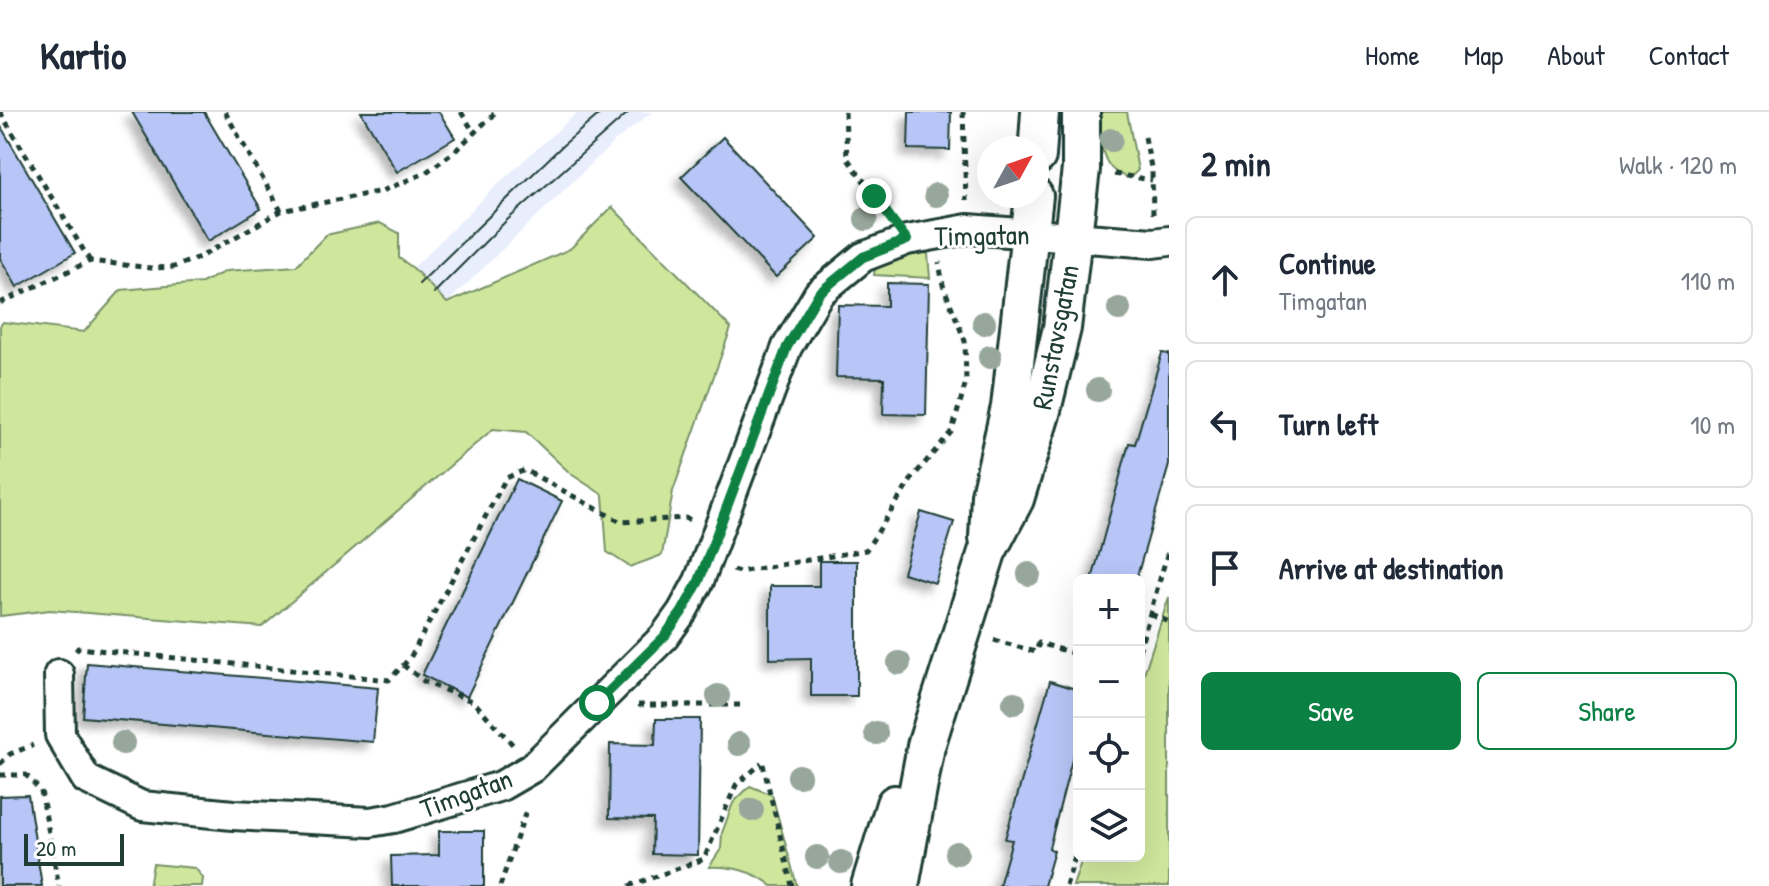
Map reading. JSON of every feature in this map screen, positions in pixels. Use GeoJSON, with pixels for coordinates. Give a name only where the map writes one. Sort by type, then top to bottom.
{"type":"FeatureCollection","features":[{"type":"Feature","properties":{"kind":"street"},"geometry":{"type":"LineString","coordinates":[[1038,136],[1040,112]]}},
{"type":"Feature","properties":{"kind":"street","name":"Runstavsgatan"},"geometry":{"type":"LineString","coordinates":[[1053,234],[1081,169],[1081,112]]}},
{"type":"Feature","properties":{"kind":"street","name":"Runstavsgatan"},"geometry":{"type":"LineString","coordinates":[[900,886],[926,746],[987,552],[1015,499],[1041,414],[1062,328],[1053,234],[1040,208]]}},
{"type":"Feature","properties":{"kind":"street","name":"Timgatan"},"geometry":{"type":"LineString","coordinates":[[59,674],[60,735],[86,779],[142,806],[233,815],[370,822],[394,818],[501,786],[532,768],[664,637],[688,602],[787,347],[819,293],[863,257],[920,236],[968,229],[1161,242]]}},
{"type":"Feature","properties":{"kind":"street","name":"Runstavsgatan"},"geometry":{"type":"LineString","coordinates":[[870,886],[896,800],[926,746]]}},
{"type":"Feature","properties":{"kind":"path"},"geometry":{"type":"LineString","coordinates":[[0,112],[90,261]]}},
{"type":"Feature","properties":{"kind":"path"},"geometry":{"type":"LineString","coordinates":[[225,112],[281,211]]}},
{"type":"Feature","properties":{"kind":"path"},"geometry":{"type":"LineString","coordinates":[[461,112],[475,134]]}},
{"type":"Feature","properties":{"kind":"path"},"geometry":{"type":"LineString","coordinates":[[0,303],[90,261],[151,268],[174,267],[202,256],[281,211],[382,191],[425,173],[475,134],[496,112]]}},
{"type":"Feature","properties":{"kind":"path"},"geometry":{"type":"LineString","coordinates":[[707,559],[739,572],[866,550],[913,477],[952,431],[966,382],[965,341],[920,236],[847,158],[845,112]]}},
{"type":"Feature","properties":{"kind":"path"},"geometry":{"type":"LineString","coordinates":[[963,112],[968,229]]}},
{"type":"Feature","properties":{"kind":"path"},"geometry":{"type":"LineString","coordinates":[[1145,137],[1161,242]]}},
{"type":"Feature","properties":{"kind":"path"},"geometry":{"type":"LineString","coordinates":[[59,674],[78,648],[389,680],[410,658],[506,478],[525,470],[621,522],[685,518],[702,524]]}},
{"type":"Feature","properties":{"kind":"path"},"geometry":{"type":"LineString","coordinates":[[1141,646],[1169,548]]}},
{"type":"Feature","properties":{"kind":"path"},"geometry":{"type":"LineString","coordinates":[[1151,614],[1169,622]]}},
{"type":"Feature","properties":{"kind":"path"},"geometry":{"type":"LineString","coordinates":[[964,632],[1036,652],[1039,643],[1073,653]]}},
{"type":"Feature","properties":{"kind":"path"},"geometry":{"type":"LineString","coordinates":[[403,665],[425,682],[474,702],[511,743]]}},
{"type":"Feature","properties":{"kind":"path"},"geometry":{"type":"LineString","coordinates":[[647,706],[741,705]]}},
{"type":"Feature","properties":{"kind":"path"},"geometry":{"type":"LineString","coordinates":[[629,886],[704,859],[736,785],[762,763],[792,886]]}},
{"type":"Feature","properties":{"kind":"path"},"geometry":{"type":"LineString","coordinates":[[500,886],[536,783],[532,768]]}},
{"type":"Feature","properties":{"kind":"path"},"geometry":{"type":"LineString","coordinates":[[0,775],[26,775],[41,791],[59,886]]}},
{"type":"Feature","properties":{"kind":"path"},"geometry":{"type":"LineString","coordinates":[[1066,886],[1073,862]]}},
{"type":"Feature","properties":{"kind":"shaded area"},"geometry":{"type":"Polygon","coordinates":[[[578,112],[652,112],[614,142],[447,303],[413,268],[500,182],[578,112]]]}},
{"type":"Feature","properties":{"kind":"green space"},"geometry":{"type":"Polygon","coordinates":[[[1098,112],[1127,112],[1138,170],[1131,177],[1120,175],[1107,162],[1101,143],[1098,112]]]}},
{"type":"Feature","properties":{"kind":"green space"},"geometry":{"type":"Polygon","coordinates":[[[612,207],[731,328],[673,491],[662,555],[630,567],[607,552],[603,495],[571,474],[526,432],[493,429],[262,627],[50,610],[0,616],[0,326],[3,322],[84,332],[121,290],[202,283],[226,271],[296,266],[326,235],[380,223],[399,233],[399,258],[447,303],[570,249],[612,207]]]}},
{"type":"Feature","properties":{"kind":"green space"},"geometry":{"type":"Polygon","coordinates":[[[915,250],[928,254],[930,278],[874,275],[875,268],[915,250]]]}},
{"type":"Feature","properties":{"kind":"green space"},"geometry":{"type":"Polygon","coordinates":[[[1169,597],[1169,886],[1073,886],[1081,862],[1145,862],[1145,671],[1169,597]]]}},
{"type":"Feature","properties":{"kind":"green space"},"geometry":{"type":"Polygon","coordinates":[[[750,786],[772,795],[797,886],[772,886],[742,870],[709,867],[721,849],[722,833],[733,803],[750,786]]]}},
{"type":"Feature","properties":{"kind":"green space"},"geometry":{"type":"Polygon","coordinates":[[[153,864],[195,868],[203,878],[202,886],[149,886],[153,864]]]}},
{"type":"Feature","properties":{"kind":"building"},"geometry":{"type":"Polygon","coordinates":[[[132,112],[204,112],[261,209],[208,241],[132,112]]]}},
{"type":"Feature","properties":{"kind":"building"},"geometry":{"type":"Polygon","coordinates":[[[361,112],[439,112],[455,138],[397,172],[361,112]]]}},
{"type":"Feature","properties":{"kind":"building"},"geometry":{"type":"Polygon","coordinates":[[[909,112],[951,112],[950,150],[908,149],[909,112]]]}},
{"type":"Feature","properties":{"kind":"building"},"geometry":{"type":"Polygon","coordinates":[[[0,125],[75,253],[17,287],[0,258],[0,125]]]}},
{"type":"Feature","properties":{"kind":"building"},"geometry":{"type":"Polygon","coordinates":[[[723,137],[818,238],[776,277],[681,177],[723,137]]]}},
{"type":"Feature","properties":{"kind":"building"},"geometry":{"type":"Polygon","coordinates":[[[887,283],[929,284],[926,415],[883,414],[884,378],[836,377],[838,305],[887,306],[887,283]]]}},
{"type":"Feature","properties":{"kind":"building"},"geometry":{"type":"Polygon","coordinates":[[[1162,353],[1169,354],[1169,465],[1138,574],[1094,574],[1129,443],[1135,444],[1162,353]]]}},
{"type":"Feature","properties":{"kind":"building"},"geometry":{"type":"Polygon","coordinates":[[[517,479],[562,501],[467,697],[422,675],[517,479]]]}},
{"type":"Feature","properties":{"kind":"building"},"geometry":{"type":"Polygon","coordinates":[[[921,512],[954,522],[935,583],[903,573],[921,512]]]}},
{"type":"Feature","properties":{"kind":"building"},"geometry":{"type":"Polygon","coordinates":[[[819,561],[857,561],[857,696],[811,696],[811,658],[770,659],[770,586],[819,586],[819,561]]]}},
{"type":"Feature","properties":{"kind":"building"},"geometry":{"type":"Polygon","coordinates":[[[87,663],[378,688],[373,742],[83,717],[87,663]]]}},
{"type":"Feature","properties":{"kind":"building"},"geometry":{"type":"Polygon","coordinates":[[[1050,681],[1073,688],[1073,756],[1049,848],[1054,851],[1044,886],[999,886],[1012,840],[1005,839],[1050,681]]]}},
{"type":"Feature","properties":{"kind":"building"},"geometry":{"type":"Polygon","coordinates":[[[656,719],[700,719],[698,855],[652,854],[653,819],[609,818],[610,744],[655,745],[656,719]]]}},
{"type":"Feature","properties":{"kind":"building"},"geometry":{"type":"Polygon","coordinates":[[[28,795],[42,886],[0,886],[0,796],[28,795]]]}},
{"type":"Feature","properties":{"kind":"building"},"geometry":{"type":"Polygon","coordinates":[[[439,831],[484,831],[484,886],[392,886],[391,856],[439,855],[439,831]]]}},
{"type":"Feature","properties":{"kind":"tram line"},"geometry":{"type":"LineString","coordinates":[[419,284],[562,146],[602,112]]}},
{"type":"Feature","properties":{"kind":"tram line"},"geometry":{"type":"LineString","coordinates":[[434,293],[506,221],[629,112]]}},
{"type":"Feature","properties":{"kind":"route"},"geometry":{"type":"LineString","coordinates":[[597,703],[664,637],[699,581],[787,347],[819,293],[863,257],[907,240],[874,196]]}}]}
